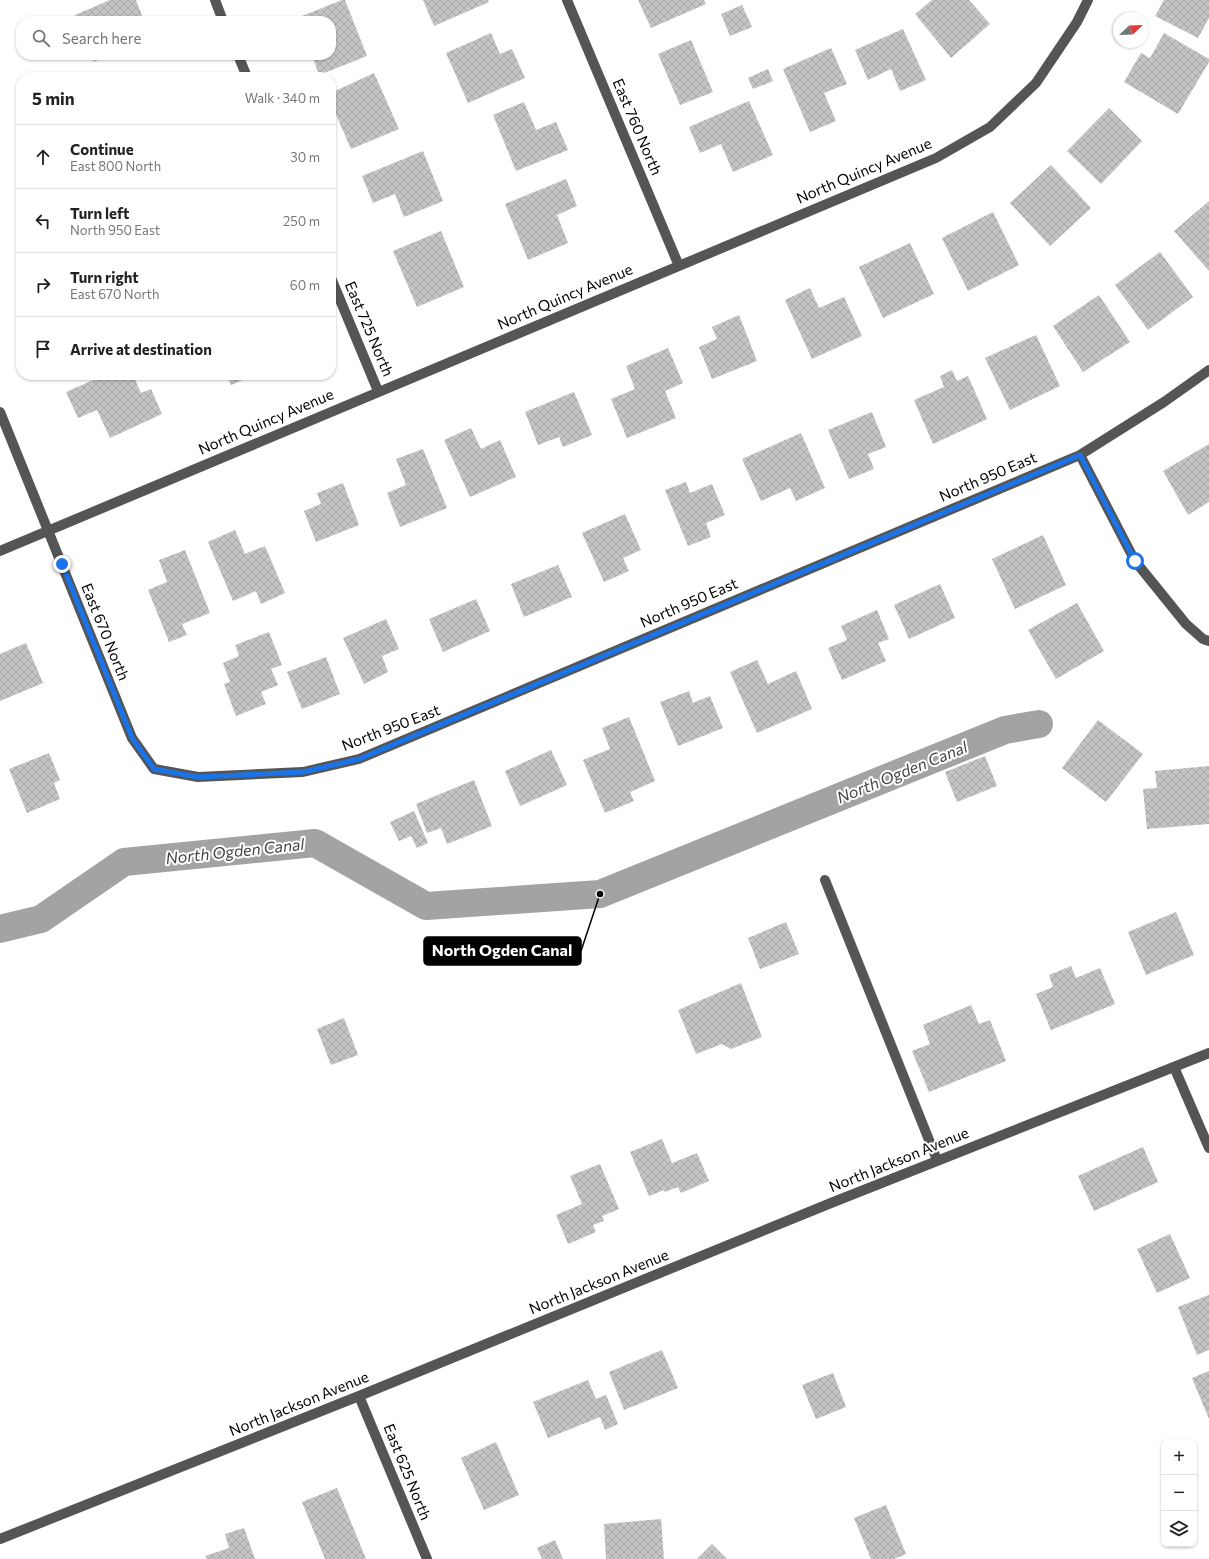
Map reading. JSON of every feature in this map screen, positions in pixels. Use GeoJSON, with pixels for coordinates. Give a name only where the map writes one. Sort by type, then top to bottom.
{"type":"FeatureCollection","features":[{"type":"Feature","properties":{"kind":"street"},"geometry":{"type":"LineString","coordinates":[[214,0],[221,16]]}},
{"type":"Feature","properties":{"kind":"street","name":"East 760 North"},"geometry":{"type":"LineString","coordinates":[[567,0],[679,266]]}},
{"type":"Feature","properties":{"kind":"street","name":"North Quincy Avenue"},"geometry":{"type":"LineString","coordinates":[[0,551],[936,158],[990,127],[1036,83],[1077,22],[1088,0]]}},
{"type":"Feature","properties":{"kind":"street"},"geometry":{"type":"LineString","coordinates":[[240,60],[245,72]]}},
{"type":"Feature","properties":{"kind":"street","name":"East 725 North"},"geometry":{"type":"LineString","coordinates":[[336,290],[378,391]]}},
{"type":"Feature","properties":{"kind":"street","name":"North 950 East"},"geometry":{"type":"LineString","coordinates":[[154,769],[198,777],[303,772],[359,759],[1080,455],[1164,402],[1209,370]]}},
{"type":"Feature","properties":{"kind":"street","name":"East 670 North"},"geometry":{"type":"LineString","coordinates":[[0,412],[132,738],[154,769]]}},
{"type":"Feature","properties":{"kind":"street"},"geometry":{"type":"LineString","coordinates":[[1080,455],[1135,561],[1186,624],[1206,640]]}},
{"type":"Feature","properties":{"kind":"street"},"geometry":{"type":"LineString","coordinates":[[825,880],[937,1160]]}},
{"type":"Feature","properties":{"kind":"street","name":"North Jackson Avenue"},"geometry":{"type":"LineString","coordinates":[[0,1539],[359,1396],[937,1160],[1209,1053]]}},
{"type":"Feature","properties":{"kind":"street"},"geometry":{"type":"LineString","coordinates":[[1174,1067],[1209,1148]]}},
{"type":"Feature","properties":{"kind":"street","name":"East 625 North"},"geometry":{"type":"LineString","coordinates":[[359,1396],[427,1559]]}},
{"type":"Feature","properties":{"kind":"building"},"geometry":{"type":"Polygon","coordinates":[[[110,0],[136,0],[142,16],[75,16],[110,0]]]}},
{"type":"Feature","properties":{"kind":"building"},"geometry":{"type":"Polygon","coordinates":[[[345,0],[367,56],[327,72],[318,72],[314,60],[336,60],[336,16],[302,16],[345,0]]]}},
{"type":"Feature","properties":{"kind":"building"},"geometry":{"type":"Polygon","coordinates":[[[423,0],[488,0],[489,2],[434,26],[423,0]]]}},
{"type":"Feature","properties":{"kind":"building"},"geometry":{"type":"Polygon","coordinates":[[[638,0],[704,0],[706,4],[651,28],[638,0]]]}},
{"type":"Feature","properties":{"kind":"building"},"geometry":{"type":"Polygon","coordinates":[[[932,0],[969,0],[990,24],[951,58],[915,14],[932,0]]]}},
{"type":"Feature","properties":{"kind":"building"},"geometry":{"type":"Polygon","coordinates":[[[1164,0],[1209,0],[1209,18],[1198,38],[1155,16],[1164,0]]]}},
{"type":"Feature","properties":{"kind":"building"},"geometry":{"type":"Polygon","coordinates":[[[742,5],[752,27],[730,36],[721,14],[742,5]]]}},
{"type":"Feature","properties":{"kind":"building"},"geometry":{"type":"Polygon","coordinates":[[[903,29],[926,80],[900,91],[891,69],[868,80],[855,50],[903,29]]]}},
{"type":"Feature","properties":{"kind":"building"},"geometry":{"type":"Polygon","coordinates":[[[491,33],[500,54],[512,49],[525,78],[468,103],[446,53],[491,33]]]}},
{"type":"Feature","properties":{"kind":"building"},"geometry":{"type":"Polygon","coordinates":[[[1164,33],[1209,59],[1209,62],[1178,114],[1124,82],[1141,53],[1150,58],[1164,33]]]}},
{"type":"Feature","properties":{"kind":"building"},"geometry":{"type":"Polygon","coordinates":[[[691,40],[713,92],[680,105],[658,54],[691,40]]]}},
{"type":"Feature","properties":{"kind":"building"},"geometry":{"type":"Polygon","coordinates":[[[831,48],[847,84],[824,93],[836,121],[810,132],[783,69],[831,48]]]}},
{"type":"Feature","properties":{"kind":"building"},"geometry":{"type":"Polygon","coordinates":[[[768,69],[773,81],[753,89],[748,78],[768,69]]]}},
{"type":"Feature","properties":{"kind":"building"},"geometry":{"type":"Polygon","coordinates":[[[374,73],[399,129],[351,149],[336,114],[336,91],[374,73]]]}},
{"type":"Feature","properties":{"kind":"building"},"geometry":{"type":"Polygon","coordinates":[[[749,101],[773,155],[733,172],[721,144],[700,153],[689,127],[749,101]]]}},
{"type":"Feature","properties":{"kind":"building"},"geometry":{"type":"Polygon","coordinates":[[[524,102],[536,130],[556,122],[568,150],[516,171],[493,115],[524,102]]]}},
{"type":"Feature","properties":{"kind":"building"},"geometry":{"type":"Polygon","coordinates":[[[1109,108],[1142,141],[1101,184],[1067,151],[1109,108]]]}},
{"type":"Feature","properties":{"kind":"building"},"geometry":{"type":"Polygon","coordinates":[[[423,151],[443,201],[404,217],[395,194],[373,203],[362,176],[423,151]]]}},
{"type":"Feature","properties":{"kind":"building"},"geometry":{"type":"Polygon","coordinates":[[[1051,165],[1091,208],[1050,246],[1010,203],[1051,165]]]}},
{"type":"Feature","properties":{"kind":"building"},"geometry":{"type":"Polygon","coordinates":[[[566,179],[577,206],[557,215],[568,243],[528,260],[505,204],[566,179]]]}},
{"type":"Feature","properties":{"kind":"building"},"geometry":{"type":"Polygon","coordinates":[[[1209,201],[1209,271],[1174,231],[1209,201]]]}},
{"type":"Feature","properties":{"kind":"building"},"geometry":{"type":"Polygon","coordinates":[[[993,212],[1019,265],[968,291],[942,238],[993,212]]]}},
{"type":"Feature","properties":{"kind":"building"},"geometry":{"type":"Polygon","coordinates":[[[441,231],[464,287],[417,307],[393,251],[441,231]]]}},
{"type":"Feature","properties":{"kind":"building"},"geometry":{"type":"Polygon","coordinates":[[[910,243],[934,294],[883,318],[859,267],[910,243]]]}},
{"type":"Feature","properties":{"kind":"building"},"geometry":{"type":"Polygon","coordinates":[[[1160,252],[1193,297],[1148,330],[1115,285],[1160,252]]]}},
{"type":"Feature","properties":{"kind":"building"},"geometry":{"type":"Polygon","coordinates":[[[810,288],[819,308],[844,297],[862,336],[812,359],[785,300],[810,288]]]}},
{"type":"Feature","properties":{"kind":"building"},"geometry":{"type":"Polygon","coordinates":[[[1099,295],[1130,342],[1083,372],[1053,326],[1099,295]]]}},
{"type":"Feature","properties":{"kind":"building"},"geometry":{"type":"Polygon","coordinates":[[[739,315],[757,361],[712,379],[699,347],[717,339],[712,327],[739,315]]]}},
{"type":"Feature","properties":{"kind":"building"},"geometry":{"type":"Polygon","coordinates":[[[1036,335],[1060,386],[1010,410],[985,358],[1036,335]]]}},
{"type":"Feature","properties":{"kind":"building"},"geometry":{"type":"Polygon","coordinates":[[[668,348],[683,383],[665,391],[676,418],[627,438],[611,399],[635,389],[626,366],[668,348]]]}},
{"type":"Feature","properties":{"kind":"building"},"geometry":{"type":"Polygon","coordinates":[[[952,370],[957,381],[968,376],[987,419],[933,444],[914,400],[944,387],[940,376],[952,370]]]}},
{"type":"Feature","properties":{"kind":"building"},"geometry":{"type":"Polygon","coordinates":[[[94,380],[135,380],[141,393],[151,389],[162,414],[110,438],[97,410],[78,418],[66,392],[94,380]]]}},
{"type":"Feature","properties":{"kind":"building"},"geometry":{"type":"Polygon","coordinates":[[[229,380],[243,380],[231,385],[229,380]]]}},
{"type":"Feature","properties":{"kind":"building"},"geometry":{"type":"Polygon","coordinates":[[[574,392],[592,435],[563,447],[559,437],[538,445],[525,412],[574,392]]]}},
{"type":"Feature","properties":{"kind":"building"},"geometry":{"type":"Polygon","coordinates":[[[872,412],[886,447],[868,454],[874,469],[849,479],[828,430],[872,412]]]}},
{"type":"Feature","properties":{"kind":"building"},"geometry":{"type":"Polygon","coordinates":[[[471,428],[481,449],[500,440],[516,477],[470,497],[444,440],[471,428]]]}},
{"type":"Feature","properties":{"kind":"building"},"geometry":{"type":"Polygon","coordinates":[[[801,433],[825,488],[796,501],[790,488],[761,501],[742,459],[801,433]]]}},
{"type":"Feature","properties":{"kind":"building"},"geometry":{"type":"Polygon","coordinates":[[[1209,444],[1209,502],[1188,515],[1163,471],[1209,444]]]}},
{"type":"Feature","properties":{"kind":"building"},"geometry":{"type":"Polygon","coordinates":[[[423,449],[447,508],[400,527],[387,493],[406,485],[396,459],[423,449]]]}},
{"type":"Feature","properties":{"kind":"building"},"geometry":{"type":"Polygon","coordinates":[[[686,482],[690,493],[712,484],[725,515],[706,523],[711,537],[688,546],[665,490],[686,482]]]}},
{"type":"Feature","properties":{"kind":"building"},"geometry":{"type":"Polygon","coordinates":[[[343,483],[359,525],[316,542],[304,511],[321,504],[317,493],[343,483]]]}},
{"type":"Feature","properties":{"kind":"building"},"geometry":{"type":"Polygon","coordinates":[[[625,514],[641,550],[623,558],[629,571],[604,582],[582,533],[625,514]]]}},
{"type":"Feature","properties":{"kind":"building"},"geometry":{"type":"Polygon","coordinates":[[[235,530],[245,554],[265,546],[285,593],[261,604],[256,591],[233,601],[208,542],[235,530]]]}},
{"type":"Feature","properties":{"kind":"building"},"geometry":{"type":"Polygon","coordinates":[[[1043,535],[1066,585],[1015,609],[992,559],[1043,535]]]}},
{"type":"Feature","properties":{"kind":"building"},"geometry":{"type":"Polygon","coordinates":[[[185,550],[210,613],[182,624],[187,635],[169,642],[148,590],[167,582],[159,560],[185,550]]]}},
{"type":"Feature","properties":{"kind":"building"},"geometry":{"type":"Polygon","coordinates":[[[558,565],[572,597],[524,617],[511,584],[558,565]]]}},
{"type":"Feature","properties":{"kind":"building"},"geometry":{"type":"Polygon","coordinates":[[[940,584],[955,618],[909,639],[894,605],[940,584]]]}},
{"type":"Feature","properties":{"kind":"building"},"geometry":{"type":"Polygon","coordinates":[[[476,599],[490,631],[443,652],[429,619],[476,599]]]}},
{"type":"Feature","properties":{"kind":"building"},"geometry":{"type":"Polygon","coordinates":[[[1077,603],[1104,651],[1056,679],[1028,630],[1077,603]]]}},
{"type":"Feature","properties":{"kind":"building"},"geometry":{"type":"Polygon","coordinates":[[[877,610],[889,639],[878,643],[886,661],[842,680],[828,648],[847,640],[841,626],[877,610]]]}},
{"type":"Feature","properties":{"kind":"building"},"geometry":{"type":"Polygon","coordinates":[[[386,619],[399,649],[382,656],[388,672],[364,684],[343,638],[386,619]]]}},
{"type":"Feature","properties":{"kind":"building"},"geometry":{"type":"Polygon","coordinates":[[[269,632],[282,665],[271,669],[278,685],[261,692],[266,704],[236,716],[224,684],[230,682],[223,663],[239,656],[235,645],[269,632]]]}},
{"type":"Feature","properties":{"kind":"building"},"geometry":{"type":"Polygon","coordinates":[[[26,643],[43,683],[0,701],[0,654],[26,643]]]}},
{"type":"Feature","properties":{"kind":"building"},"geometry":{"type":"Polygon","coordinates":[[[326,657],[340,694],[302,709],[287,672],[326,657]]]}},
{"type":"Feature","properties":{"kind":"building"},"geometry":{"type":"Polygon","coordinates":[[[757,660],[768,684],[796,671],[812,709],[757,733],[730,672],[757,660]]]}},
{"type":"Feature","properties":{"kind":"building"},"geometry":{"type":"Polygon","coordinates":[[[689,691],[693,703],[710,696],[723,728],[678,746],[660,702],[689,691]]]}},
{"type":"Feature","properties":{"kind":"building"},"geometry":{"type":"Polygon","coordinates":[[[629,717],[655,781],[630,792],[634,801],[605,813],[583,760],[610,749],[602,728],[629,717]]]}},
{"type":"Feature","properties":{"kind":"building"},"geometry":{"type":"Polygon","coordinates":[[[1098,720],[1143,754],[1106,802],[1062,768],[1098,720]]]}},
{"type":"Feature","properties":{"kind":"building"},"geometry":{"type":"Polygon","coordinates":[[[551,750],[567,785],[520,806],[505,771],[551,750]]]}},
{"type":"Feature","properties":{"kind":"building"},"geometry":{"type":"Polygon","coordinates":[[[49,753],[60,780],[54,783],[60,799],[27,813],[9,769],[49,753]]]}},
{"type":"Feature","properties":{"kind":"building"},"geometry":{"type":"Polygon","coordinates":[[[985,756],[997,786],[957,802],[945,772],[985,756]]]}},
{"type":"Feature","properties":{"kind":"building"},"geometry":{"type":"Polygon","coordinates":[[[1209,766],[1209,824],[1147,829],[1143,789],[1157,788],[1155,771],[1209,766]]]}},
{"type":"Feature","properties":{"kind":"building"},"geometry":{"type":"Polygon","coordinates":[[[474,780],[492,826],[447,844],[441,828],[427,833],[416,804],[474,780]]]}},
{"type":"Feature","properties":{"kind":"building"},"geometry":{"type":"Polygon","coordinates":[[[414,811],[428,843],[417,848],[411,836],[399,841],[390,822],[414,811]]]}},
{"type":"Feature","properties":{"kind":"building"},"geometry":{"type":"Polygon","coordinates":[[[1176,912],[1194,955],[1146,975],[1128,932],[1176,912]]]}},
{"type":"Feature","properties":{"kind":"building"},"geometry":{"type":"Polygon","coordinates":[[[786,922],[799,954],[760,969],[748,938],[786,922]]]}},
{"type":"Feature","properties":{"kind":"building"},"geometry":{"type":"Polygon","coordinates":[[[1071,966],[1076,978],[1100,968],[1115,1004],[1051,1030],[1036,994],[1053,987],[1049,975],[1071,966]]]}},
{"type":"Feature","properties":{"kind":"building"},"geometry":{"type":"Polygon","coordinates":[[[741,983],[762,1037],[731,1049],[722,1044],[696,1054],[678,1010],[741,983]]]}},
{"type":"Feature","properties":{"kind":"building"},"geometry":{"type":"Polygon","coordinates":[[[971,1005],[979,1024],[990,1020],[1006,1061],[929,1092],[912,1051],[930,1044],[923,1025],[971,1005]]]}},
{"type":"Feature","properties":{"kind":"building"},"geometry":{"type":"Polygon","coordinates":[[[344,1018],[358,1055],[331,1065],[317,1029],[344,1018]]]}},
{"type":"Feature","properties":{"kind":"building"},"geometry":{"type":"Polygon","coordinates":[[[662,1139],[672,1163],[697,1153],[709,1181],[681,1193],[678,1187],[665,1192],[664,1190],[649,1196],[630,1152],[662,1139]]]}},
{"type":"Feature","properties":{"kind":"building"},"geometry":{"type":"Polygon","coordinates":[[[1143,1147],[1158,1182],[1094,1211],[1078,1176],[1143,1147]]]}},
{"type":"Feature","properties":{"kind":"building"},"geometry":{"type":"Polygon","coordinates":[[[600,1164],[619,1209],[602,1216],[604,1221],[593,1225],[596,1232],[568,1244],[556,1215],[582,1204],[570,1176],[600,1164]]]}},
{"type":"Feature","properties":{"kind":"building"},"geometry":{"type":"Polygon","coordinates":[[[1170,1234],[1190,1278],[1157,1293],[1137,1249],[1170,1234]]]}},
{"type":"Feature","properties":{"kind":"building"},"geometry":{"type":"Polygon","coordinates":[[[1209,1295],[1209,1350],[1197,1355],[1178,1307],[1209,1295]]]}},
{"type":"Feature","properties":{"kind":"building"},"geometry":{"type":"Polygon","coordinates":[[[662,1350],[678,1388],[624,1410],[609,1372],[662,1350]]]}},
{"type":"Feature","properties":{"kind":"building"},"geometry":{"type":"Polygon","coordinates":[[[1209,1371],[1209,1419],[1192,1378],[1209,1371]]]}},
{"type":"Feature","properties":{"kind":"building"},"geometry":{"type":"Polygon","coordinates":[[[833,1373],[846,1407],[816,1419],[802,1385],[833,1373]]]}},
{"type":"Feature","properties":{"kind":"building"},"geometry":{"type":"Polygon","coordinates":[[[588,1380],[596,1399],[606,1395],[618,1424],[605,1430],[600,1417],[548,1438],[533,1402],[588,1380]]]}},
{"type":"Feature","properties":{"kind":"building"},"geometry":{"type":"Polygon","coordinates":[[[496,1442],[519,1495],[484,1510],[461,1458],[496,1442]]]}},
{"type":"Feature","properties":{"kind":"building"},"geometry":{"type":"Polygon","coordinates":[[[337,1488],[366,1559],[325,1559],[302,1502],[337,1488]]]}},
{"type":"Feature","properties":{"kind":"building"},"geometry":{"type":"Polygon","coordinates":[[[886,1505],[906,1554],[894,1559],[871,1559],[854,1518],[886,1505]]]}},
{"type":"Feature","properties":{"kind":"building"},"geometry":{"type":"Polygon","coordinates":[[[661,1519],[664,1559],[606,1559],[604,1524],[661,1519]]]}},
{"type":"Feature","properties":{"kind":"building"},"geometry":{"type":"Polygon","coordinates":[[[244,1528],[255,1559],[207,1559],[205,1556],[229,1548],[225,1534],[244,1528]]]}},
{"type":"Feature","properties":{"kind":"building"},"geometry":{"type":"Polygon","coordinates":[[[555,1540],[563,1559],[542,1559],[537,1548],[555,1540]]]}},
{"type":"Feature","properties":{"kind":"building"},"geometry":{"type":"Polygon","coordinates":[[[712,1544],[727,1559],[697,1559],[712,1544]]]}},
{"type":"Feature","properties":{"kind":"waterway","name":"North Ogden Canal"},"geometry":{"type":"LineString","coordinates":[[0,929],[41,919],[124,862],[315,843],[426,906],[600,894],[1005,730],[1039,724]]}},
{"type":"Feature","properties":{"kind":"place","name":"North Ogden Canal"},"geometry":{"type":"Point","coordinates":[600,894]}},
{"type":"Feature","properties":{"kind":"route"},"geometry":{"type":"LineString","coordinates":[[62,564],[132,738],[154,769],[198,777],[303,772],[359,759],[1080,455],[1135,561]]}}]}
